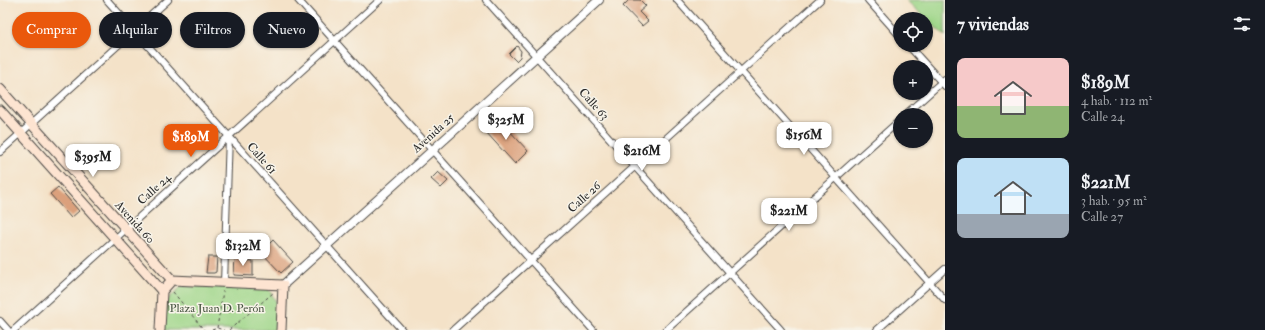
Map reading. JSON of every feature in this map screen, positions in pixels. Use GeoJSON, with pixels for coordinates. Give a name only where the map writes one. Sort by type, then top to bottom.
{"type":"FeatureCollection","features":[{"type":"Feature","properties":{"kind":"main road","name":"Avenida 60"},"geometry":{"type":"LineString","coordinates":[[0,89],[126,230],[167,285]]}},
{"type":"Feature","properties":{"kind":"main road"},"geometry":{"type":"LineString","coordinates":[[0,110],[115,239],[167,285],[224,283],[283,285],[281,330]]}},
{"type":"Feature","properties":{"kind":"main road"},"geometry":{"type":"LineString","coordinates":[[160,330],[167,285]]}},
{"type":"Feature","properties":{"kind":"street","name":"Calle 61"},"geometry":{"type":"LineString","coordinates":[[107,0],[117,12]]}},
{"type":"Feature","properties":{"kind":"street"},"geometry":{"type":"LineString","coordinates":[[155,12],[168,0]]}},
{"type":"Feature","properties":{"kind":"street"},"geometry":{"type":"LineString","coordinates":[[298,0],[593,330]]}},
{"type":"Feature","properties":{"kind":"street","name":"Calle 24"},"geometry":{"type":"LineString","coordinates":[[14,330],[380,0]]}},
{"type":"Feature","properties":{"kind":"street","name":"Calle 63"},"geometry":{"type":"LineString","coordinates":[[486,0],[781,330]]}},
{"type":"Feature","properties":{"kind":"street","name":"Avenida 25"},"geometry":{"type":"LineString","coordinates":[[283,285],[599,0]]}},
{"type":"Feature","properties":{"kind":"street"},"geometry":{"type":"LineString","coordinates":[[677,0],[945,300]]}},
{"type":"Feature","properties":{"kind":"street","name":"Calle 26"},"geometry":{"type":"LineString","coordinates":[[453,330],[820,0]]}},
{"type":"Feature","properties":{"kind":"street"},"geometry":{"type":"LineString","coordinates":[[868,0],[893,28]]}},
{"type":"Feature","properties":{"kind":"street"},"geometry":{"type":"LineString","coordinates":[[0,152],[115,48]]}},
{"type":"Feature","properties":{"kind":"street","name":"Calle 61"},"geometry":{"type":"LineString","coordinates":[[149,48],[402,330]]}},
{"type":"Feature","properties":{"kind":"street"},"geometry":{"type":"LineString","coordinates":[[914,108],[944,83],[915,52]]}},
{"type":"Feature","properties":{"kind":"street"},"geometry":{"type":"LineString","coordinates":[[666,330],[893,126]]}},
{"type":"Feature","properties":{"kind":"street"},"geometry":{"type":"LineString","coordinates":[[224,283],[229,136]]}},
{"type":"Feature","properties":{"kind":"street"},"geometry":{"type":"LineString","coordinates":[[877,330],[945,269]]}},
{"type":"Feature","properties":{"kind":"street"},"geometry":{"type":"LineString","coordinates":[[0,321],[8,330]]}},
{"type":"Feature","properties":{"kind":"path"},"geometry":{"type":"LineString","coordinates":[[217,328],[224,283]]}},
{"type":"Feature","properties":{"kind":"path"},"geometry":{"type":"LineString","coordinates":[[167,285],[204,330]]}},
{"type":"Feature","properties":{"kind":"path"},"geometry":{"type":"LineString","coordinates":[[229,330],[283,285]]}},
{"type":"Feature","properties":{"kind":"path"},"geometry":{"type":"LineString","coordinates":[[212,330],[217,328],[224,330]]}},
{"type":"Feature","properties":{"kind":"green space"},"geometry":{"type":"Polygon","coordinates":[[[906,0],[945,0],[945,36],[933,25],[933,12],[919,12],[906,0]]]}},
{"type":"Feature","properties":{"kind":"green space","name":"Plaza Juan D. Perón"},"geometry":{"type":"Polygon","coordinates":[[[182,286],[268,288],[277,303],[276,330],[164,330],[166,301],[182,286]]]}},
{"type":"Feature","properties":{"kind":"building"},"geometry":{"type":"Polygon","coordinates":[[[629,0],[640,0],[646,6],[639,12],[648,21],[642,26],[623,6],[629,0]]]}},
{"type":"Feature","properties":{"kind":"building"},"geometry":{"type":"Polygon","coordinates":[[[517,46],[521,51],[520,57],[516,61],[509,54],[517,46]]]}},
{"type":"Feature","properties":{"kind":"building"},"geometry":{"type":"Polygon","coordinates":[[[498,118],[528,151],[515,164],[485,131],[498,118]]]}},
{"type":"Feature","properties":{"kind":"building"},"geometry":{"type":"Polygon","coordinates":[[[438,172],[448,181],[441,188],[431,179],[438,172]]]}},
{"type":"Feature","properties":{"kind":"building"},"geometry":{"type":"Polygon","coordinates":[[[58,187],[79,211],[71,218],[50,194],[58,187]]]}},
{"type":"Feature","properties":{"kind":"building"},"geometry":{"type":"Polygon","coordinates":[[[273,240],[293,262],[281,273],[261,252],[273,240]]]}},
{"type":"Feature","properties":{"kind":"building"},"geometry":{"type":"Polygon","coordinates":[[[235,256],[244,256],[243,260],[253,261],[253,276],[234,275],[235,256]]]}},
{"type":"Feature","properties":{"kind":"building"},"geometry":{"type":"Polygon","coordinates":[[[208,257],[217,257],[216,272],[214,273],[206,273],[208,257]]]}}]}
